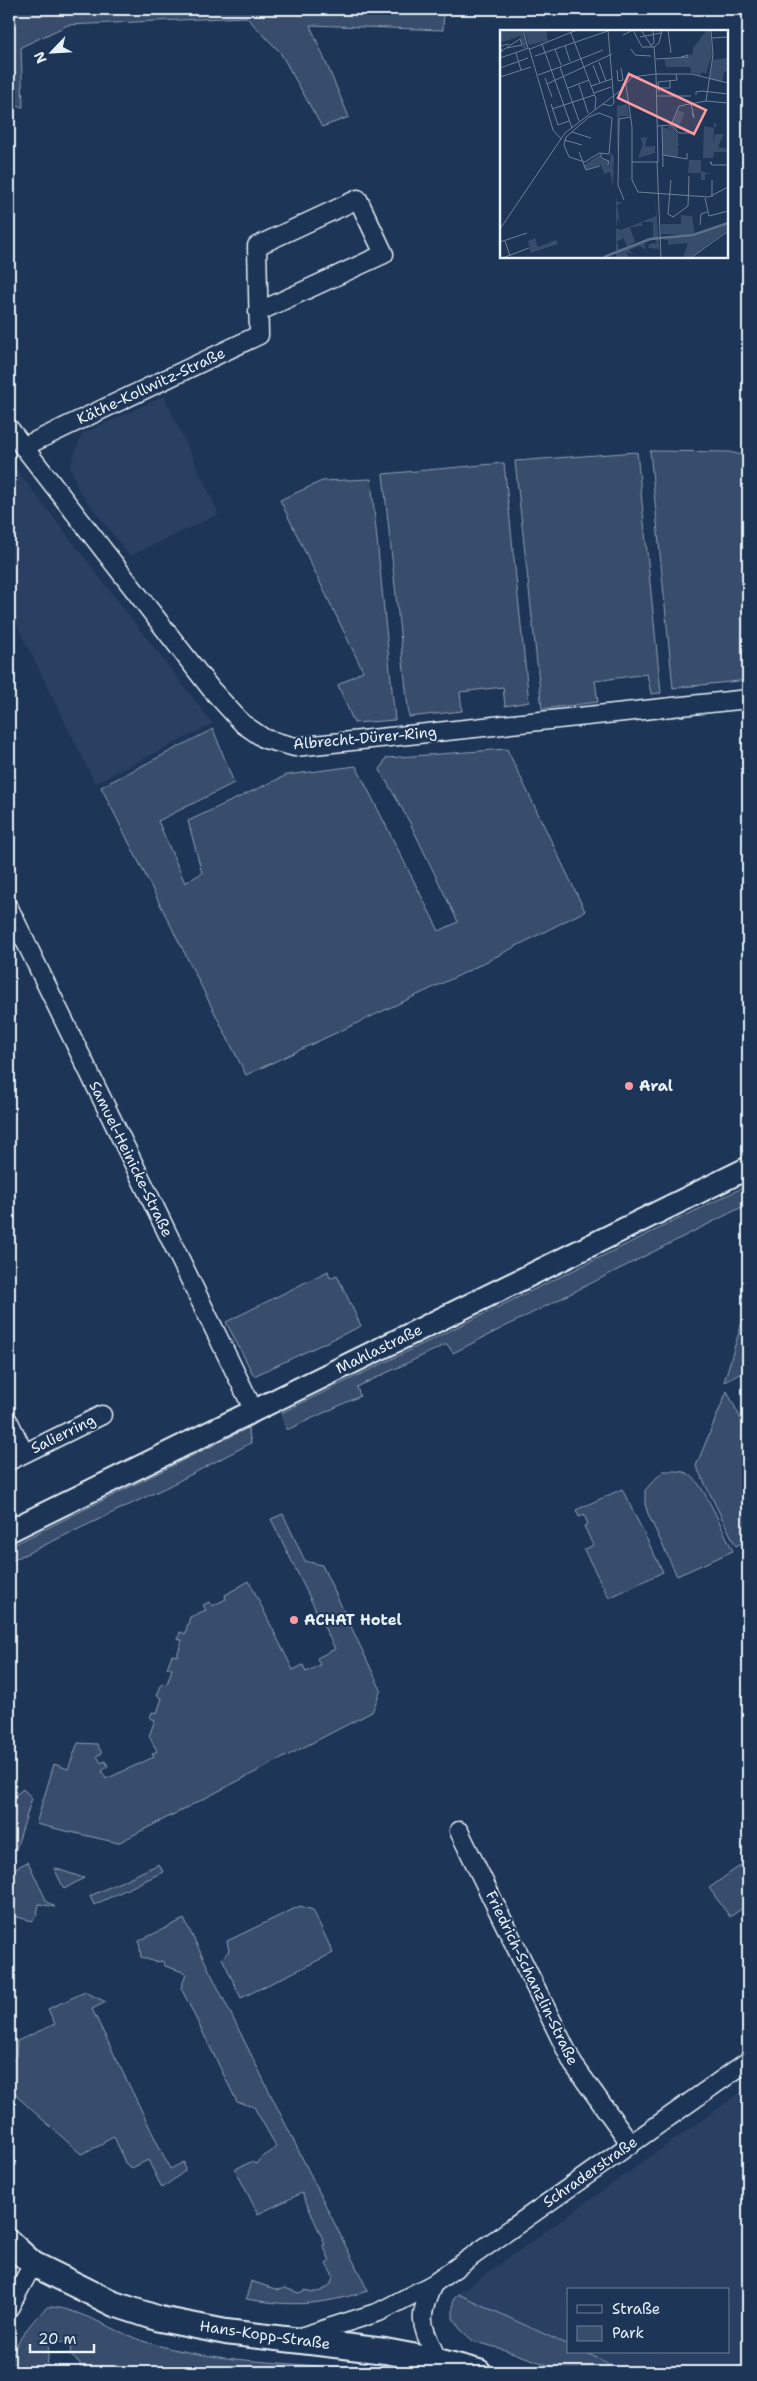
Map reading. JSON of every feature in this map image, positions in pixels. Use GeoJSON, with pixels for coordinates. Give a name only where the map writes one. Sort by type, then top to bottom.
{"type":"FeatureCollection","features":[{"type":"Feature","properties":{"kind":"main road","name":"Hans-Kopp-Straße"},"geometry":{"type":"LineString","coordinates":[[9,2242],[32,2264],[114,2304],[160,2320],[226,2332],[385,2351],[438,2361],[479,2372]]}},
{"type":"Feature","properties":{"kind":"street","name":"Käthe-Kollwitz-Straße"},"geometry":{"type":"LineString","coordinates":[[22,447],[259,335],[258,312],[257,246],[358,199],[384,254],[258,312]]}},
{"type":"Feature","properties":{"kind":"street","name":"Albrecht-Dürer-Ring"},"geometry":{"type":"LineString","coordinates":[[9,428],[211,689],[243,724],[265,739],[295,747],[748,699]]}},
{"type":"Feature","properties":{"kind":"street","name":"Samuel-Heinicke-Straße"},"geometry":{"type":"LineString","coordinates":[[9,908],[254,1411]]}},
{"type":"Feature","properties":{"kind":"street","name":"Mahlastraße"},"geometry":{"type":"LineString","coordinates":[[9,1531],[748,1168]]}},
{"type":"Feature","properties":{"kind":"street","name":"Salierring"},"geometry":{"type":"LineString","coordinates":[[9,1422],[16,1457],[102,1415]]}},
{"type":"Feature","properties":{"kind":"street","name":"Friedrich-Schanzlin-Straße"},"geometry":{"type":"LineString","coordinates":[[459,1831],[573,2064],[630,2144]]}},
{"type":"Feature","properties":{"kind":"street","name":"Schraderstraße"},"geometry":{"type":"LineString","coordinates":[[294,2339],[379,2312],[433,2284],[748,2061]]}},
{"type":"Feature","properties":{"kind":"street"},"geometry":{"type":"LineString","coordinates":[[9,2308],[32,2264]]}},
{"type":"Feature","properties":{"kind":"street"},"geometry":{"type":"LineString","coordinates":[[433,2284],[421,2316],[423,2328],[438,2361]]}},
{"type":"Feature","properties":{"kind":"shaded area"},"geometry":{"type":"Polygon","coordinates":[[[164,396],[219,514],[130,556],[79,491],[70,466],[82,434],[164,396]]]}},
{"type":"Feature","properties":{"kind":"shaded area"},"geometry":{"type":"Polygon","coordinates":[[[9,460],[213,724],[95,783],[9,609],[9,460]]]}},
{"type":"Feature","properties":{"kind":"shaded area"},"geometry":{"type":"Polygon","coordinates":[[[748,2087],[748,2372],[629,2372],[589,2354],[730,2354],[730,2288],[567,2288],[567,2344],[458,2294],[748,2087]]]}},
{"type":"Feature","properties":{"kind":"green space"},"geometry":{"type":"Polygon","coordinates":[[[9,9],[444,9],[443,30],[310,25],[349,117],[322,127],[280,52],[246,17],[68,25],[21,47],[23,107],[9,106],[9,9]]]}},
{"type":"Feature","properties":{"kind":"green space"},"geometry":{"type":"Polygon","coordinates":[[[650,451],[730,452],[748,457],[748,680],[673,688],[650,451]]]}},
{"type":"Feature","properties":{"kind":"green space"},"geometry":{"type":"Polygon","coordinates":[[[637,452],[661,693],[651,694],[647,674],[595,681],[598,702],[542,709],[515,461],[637,452]]]}},
{"type":"Feature","properties":{"kind":"green space"},"geometry":{"type":"Polygon","coordinates":[[[504,463],[529,702],[505,706],[503,687],[460,692],[462,711],[409,717],[383,474],[504,463]]]}},
{"type":"Feature","properties":{"kind":"green space"},"geometry":{"type":"Polygon","coordinates":[[[371,479],[395,720],[354,723],[338,685],[363,671],[280,500],[322,481],[371,479]]]}},
{"type":"Feature","properties":{"kind":"green space"},"geometry":{"type":"Polygon","coordinates":[[[213,729],[234,783],[158,821],[185,883],[202,873],[188,821],[287,775],[356,766],[439,931],[458,922],[409,821],[380,770],[386,758],[507,749],[585,911],[460,975],[246,1075],[101,787],[213,729]]]}},
{"type":"Feature","properties":{"kind":"green space"},"geometry":{"type":"Polygon","coordinates":[[[748,1185],[748,1204],[453,1353],[447,1344],[357,1387],[360,1396],[287,1430],[281,1413],[748,1185]]]}},
{"type":"Feature","properties":{"kind":"green space"},"geometry":{"type":"Polygon","coordinates":[[[328,1271],[330,1278],[337,1275],[361,1326],[254,1376],[226,1322],[328,1271]]]}},
{"type":"Feature","properties":{"kind":"green space"},"geometry":{"type":"Polygon","coordinates":[[[748,1317],[748,1370],[724,1382],[743,1319],[748,1317]]]}},
{"type":"Feature","properties":{"kind":"green space"},"geometry":{"type":"Polygon","coordinates":[[[727,1391],[748,1433],[748,1539],[736,1546],[696,1466],[727,1391]]]}},
{"type":"Feature","properties":{"kind":"green space"},"geometry":{"type":"Polygon","coordinates":[[[248,1428],[251,1443],[169,1486],[9,1562],[9,1547],[248,1428]]]}},
{"type":"Feature","properties":{"kind":"green space"},"geometry":{"type":"Polygon","coordinates":[[[663,1471],[684,1472],[695,1480],[707,1498],[733,1551],[677,1576],[645,1504],[645,1490],[663,1471]]]}},
{"type":"Feature","properties":{"kind":"green space"},"geometry":{"type":"Polygon","coordinates":[[[622,1489],[663,1572],[609,1598],[584,1550],[593,1545],[584,1526],[588,1524],[584,1515],[579,1517],[576,1510],[622,1489]]]}},
{"type":"Feature","properties":{"kind":"green space"},"geometry":{"type":"Polygon","coordinates":[[[283,1514],[305,1561],[322,1565],[381,1690],[372,1712],[118,1843],[36,1824],[54,1764],[68,1769],[78,1743],[97,1744],[102,1753],[97,1756],[101,1763],[105,1761],[108,1766],[102,1771],[106,1779],[154,1757],[152,1754],[157,1751],[149,1736],[155,1720],[150,1718],[152,1712],[157,1713],[162,1698],[157,1696],[162,1683],[167,1684],[172,1669],[167,1668],[172,1655],[177,1656],[182,1640],[178,1639],[180,1632],[185,1634],[190,1617],[206,1610],[203,1605],[209,1602],[212,1606],[226,1599],[225,1595],[249,1581],[293,1670],[303,1665],[306,1672],[320,1665],[317,1658],[335,1649],[271,1519],[283,1514]]]}},
{"type":"Feature","properties":{"kind":"green space"},"geometry":{"type":"Polygon","coordinates":[[[23,1789],[32,1798],[16,1849],[9,1853],[9,1800],[23,1789]]]}},
{"type":"Feature","properties":{"kind":"green space"},"geometry":{"type":"Polygon","coordinates":[[[748,1860],[748,1904],[730,1917],[709,1888],[748,1860]]]}},
{"type":"Feature","properties":{"kind":"green space"},"geometry":{"type":"Polygon","coordinates":[[[28,1862],[47,1902],[55,1907],[39,1904],[37,1915],[32,1921],[14,1916],[9,1911],[9,1871],[28,1862]]]}},
{"type":"Feature","properties":{"kind":"green space"},"geometry":{"type":"Polygon","coordinates":[[[159,1864],[163,1872],[94,1905],[90,1896],[159,1864]]]}},
{"type":"Feature","properties":{"kind":"green space"},"geometry":{"type":"Polygon","coordinates":[[[54,1868],[84,1878],[64,1889],[54,1868]]]}},
{"type":"Feature","properties":{"kind":"green space"},"geometry":{"type":"Polygon","coordinates":[[[300,1906],[313,1910],[333,1953],[241,1998],[222,1958],[229,1951],[227,1941],[300,1906]]]}},
{"type":"Feature","properties":{"kind":"green space"},"geometry":{"type":"Polygon","coordinates":[[[184,1919],[368,2291],[321,2302],[293,2304],[246,2299],[251,2281],[278,2290],[285,2288],[299,2293],[305,2290],[316,2292],[325,2289],[331,2284],[333,2276],[326,2264],[330,2261],[323,2245],[325,2244],[302,2193],[258,2214],[235,2169],[251,2162],[256,2164],[276,2146],[254,2107],[237,2102],[181,1988],[186,1973],[165,1966],[162,1961],[155,1962],[141,1957],[139,1941],[184,1919]]]}},
{"type":"Feature","properties":{"kind":"green space"},"geometry":{"type":"Polygon","coordinates":[[[85,1992],[106,2002],[92,2009],[170,2169],[184,2162],[185,2171],[162,2188],[148,2160],[132,2168],[125,2163],[114,2136],[104,2141],[103,2144],[81,2154],[22,2101],[9,2085],[9,2063],[16,2057],[17,2041],[55,2024],[48,2009],[85,1992]]]}},
{"type":"Feature","properties":{"kind":"green space"},"geometry":{"type":"Polygon","coordinates":[[[458,2294],[567,2345],[567,2354],[588,2354],[627,2372],[568,2372],[473,2341],[460,2329],[453,2318],[453,2300],[458,2294]]]}},
{"type":"Feature","properties":{"kind":"green space"},"geometry":{"type":"Polygon","coordinates":[[[47,2307],[70,2310],[135,2338],[171,2349],[249,2360],[353,2369],[354,2372],[81,2372],[80,2363],[70,2355],[71,2343],[49,2340],[47,2372],[9,2372],[10,2363],[17,2345],[28,2328],[47,2307]]]}},
{"type":"Feature","properties":{"kind":"place","name":"Aral"},"geometry":{"type":"Point","coordinates":[629,1086]}},
{"type":"Feature","properties":{"kind":"place","name":"ACHAT Hotel"},"geometry":{"type":"Point","coordinates":[294,1620]}}]}
